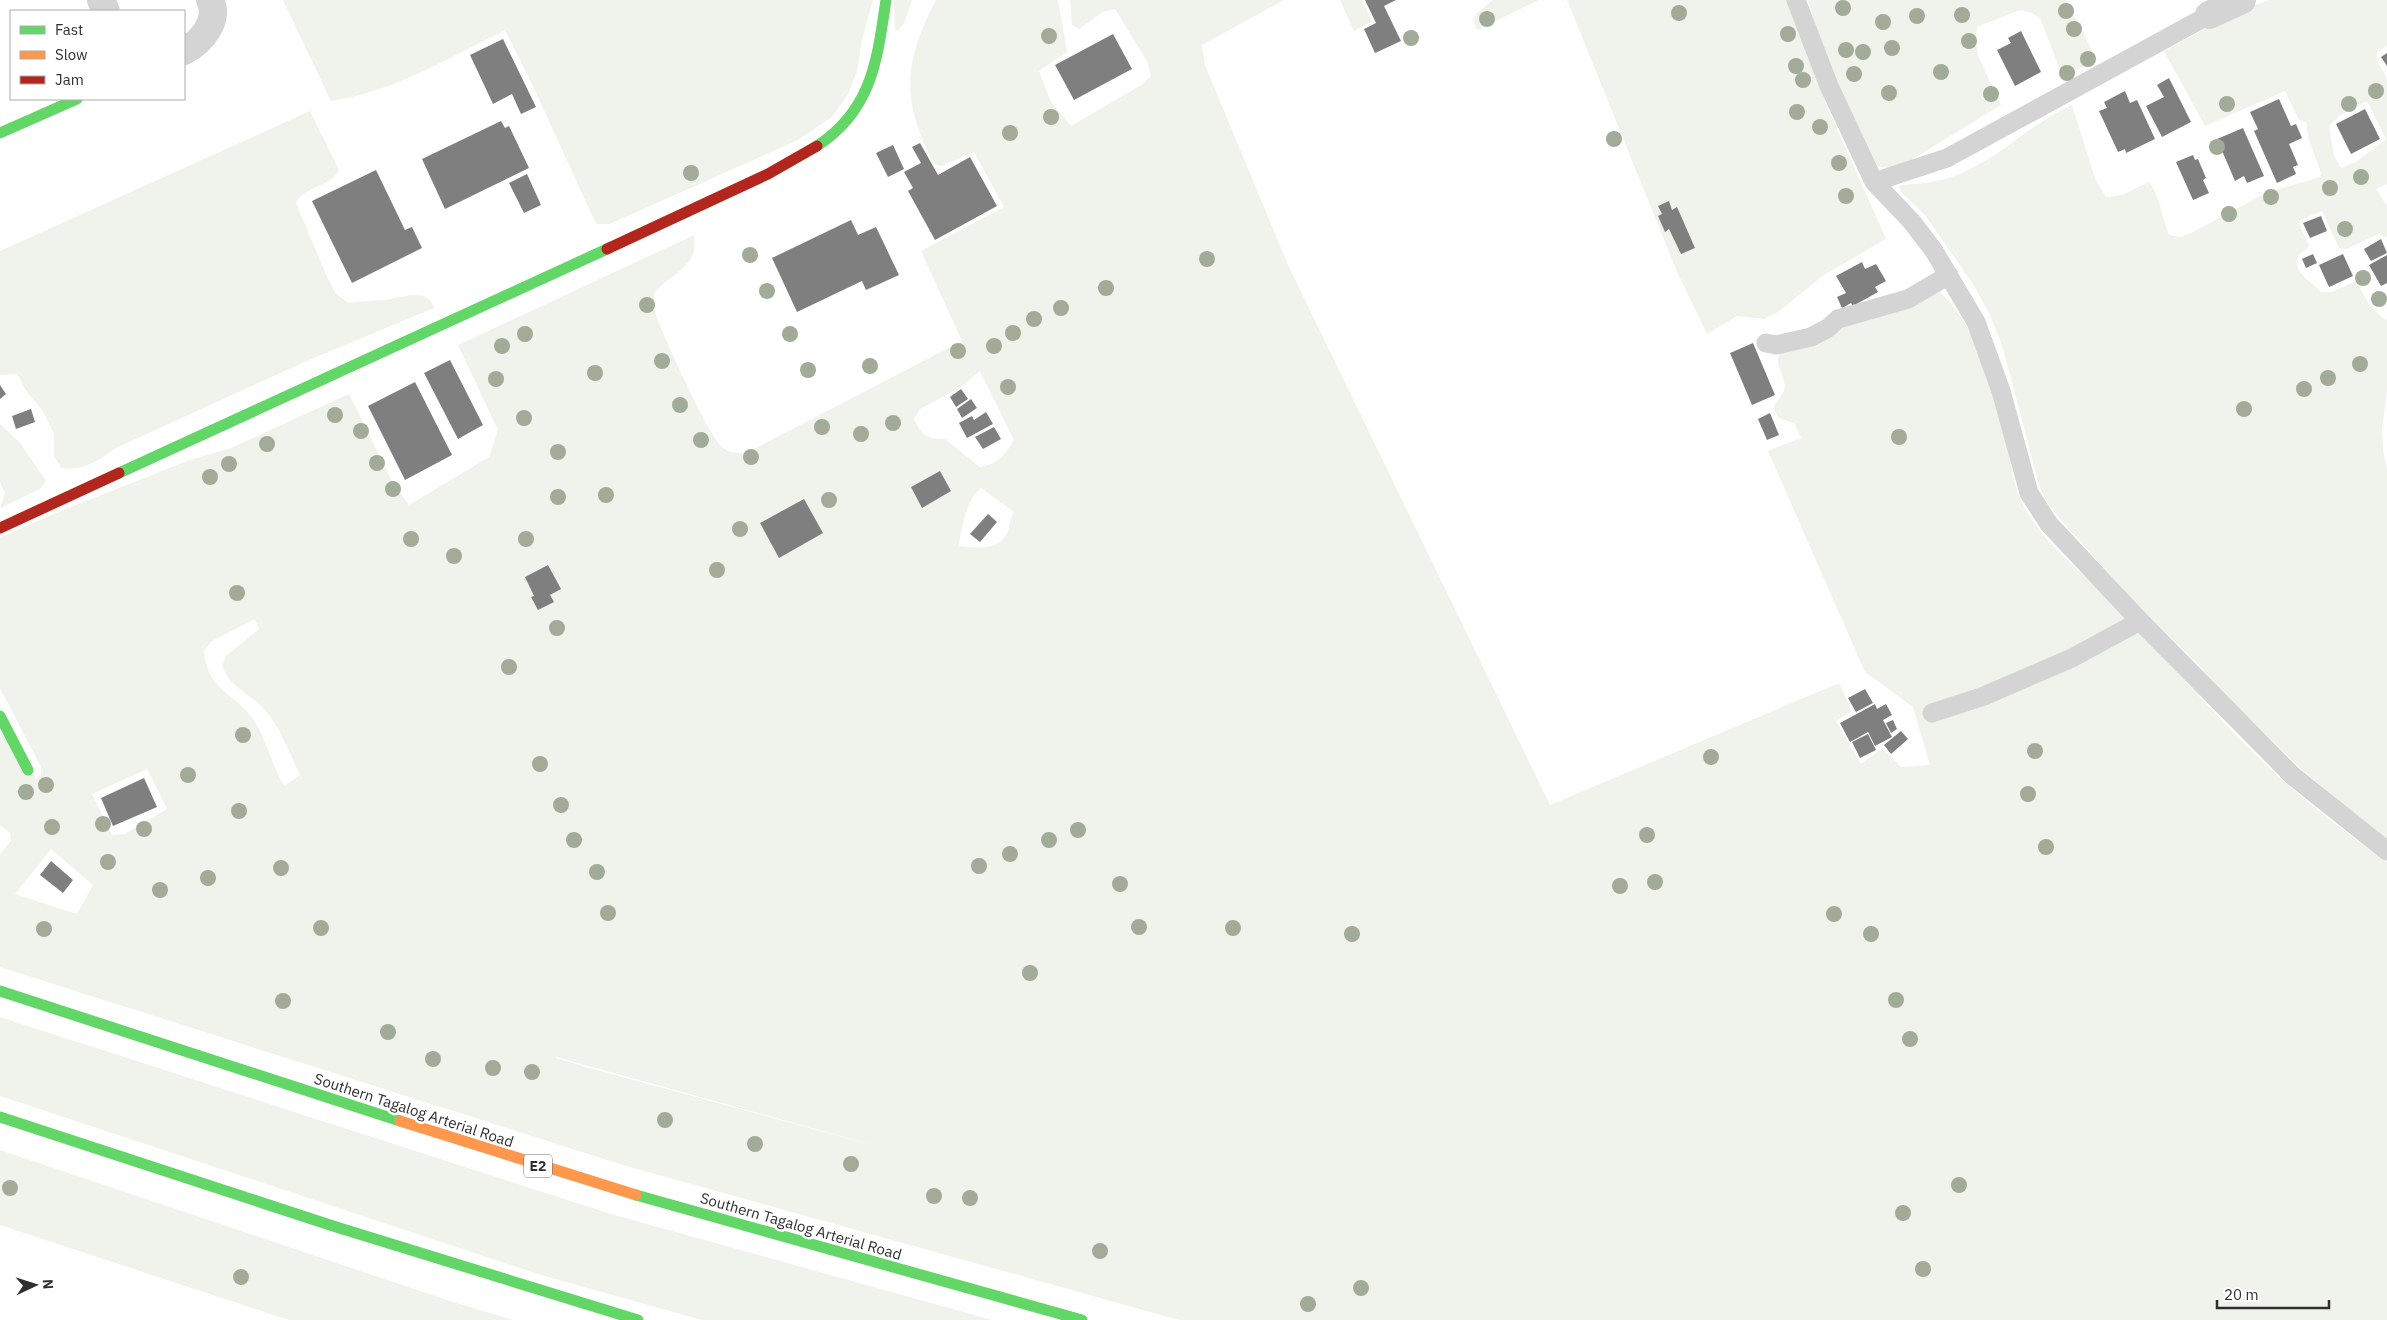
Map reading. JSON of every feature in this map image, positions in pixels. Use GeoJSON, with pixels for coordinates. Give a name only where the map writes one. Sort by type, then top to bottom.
{"type":"FeatureCollection","features":[{"type":"Feature","properties":{"kind":"main road"},"geometry":{"type":"LineString","coordinates":[[0,528],[705,204],[816,147],[844,125],[858,107],[880,41],[886,0]]}},
{"type":"Feature","properties":{"kind":"main road"},"geometry":{"type":"LineString","coordinates":[[0,133],[75,100]]}},
{"type":"Feature","properties":{"kind":"main road"},"geometry":{"type":"LineString","coordinates":[[0,716],[28,770]]}},
{"type":"Feature","properties":{"kind":"main road","name":"Southern Tagalog Arterial Road"},"geometry":{"type":"LineString","coordinates":[[0,991],[587,1181],[1082,1320]]}},
{"type":"Feature","properties":{"kind":"main road"},"geometry":{"type":"LineString","coordinates":[[0,1117],[351,1232],[638,1320]]}},
{"type":"Feature","properties":{"kind":"street"},"geometry":{"type":"LineString","coordinates":[[185,50],[192,47],[208,32],[214,8],[210,0]]}},
{"type":"Feature","properties":{"kind":"street"},"geometry":{"type":"LineString","coordinates":[[2209,15],[2242,0]]}},
{"type":"Feature","properties":{"kind":"lane"},"geometry":{"type":"LineString","coordinates":[[1796,0],[1829,86],[1874,182],[1912,222],[1934,250],[1968,306],[1988,349],[2029,494],[2049,524],[2140,621],[2293,776],[2387,851]]}},
{"type":"Feature","properties":{"kind":"lane"},"geometry":{"type":"LineString","coordinates":[[1874,182],[1947,158],[2209,15]]}},
{"type":"Feature","properties":{"kind":"lane"},"geometry":{"type":"LineString","coordinates":[[1766,343],[1776,345],[1811,337],[1828,328],[1838,319],[1908,299],[1949,274]]}},
{"type":"Feature","properties":{"kind":"lane"},"geometry":{"type":"LineString","coordinates":[[1932,713],[1984,696],[2072,658],[2140,621]]}},
{"type":"Feature","properties":{"kind":"shaded area"},"geometry":{"type":"Polygon","coordinates":[[[283,0],[873,0],[862,40],[857,71],[848,94],[832,117],[798,140],[609,224],[596,224],[532,84],[505,30],[420,73],[398,82],[353,97],[331,101],[283,0]]]}},
{"type":"Feature","properties":{"kind":"shaded area"},"geometry":{"type":"Polygon","coordinates":[[[894,0],[912,0],[904,23],[898,31],[895,30],[894,0]]]}},
{"type":"Feature","properties":{"kind":"shaded area"},"geometry":{"type":"Polygon","coordinates":[[[936,0],[1058,0],[1067,52],[1039,71],[1051,102],[1071,126],[1143,84],[1151,76],[1147,61],[1115,9],[1103,12],[1079,29],[1072,25],[1070,0],[1284,0],[1202,45],[1205,65],[1288,265],[1550,805],[1839,683],[1852,711],[1836,721],[1861,764],[1883,748],[1901,767],[1930,765],[1913,707],[1865,672],[1768,451],[1801,438],[1794,423],[1779,418],[1773,408],[1782,394],[1785,385],[1778,365],[1779,356],[1782,351],[1834,327],[1940,292],[1964,322],[1974,340],[1990,380],[2002,420],[2017,491],[2024,507],[2043,535],[2116,606],[2261,760],[2322,814],[2387,862],[2387,1320],[1179,1320],[623,1165],[0,967],[0,854],[11,841],[10,833],[0,825],[0,732],[37,779],[41,775],[41,767],[0,688],[0,538],[51,515],[187,461],[231,448],[349,394],[392,481],[409,505],[489,457],[498,430],[458,345],[694,235],[694,252],[689,261],[656,291],[654,307],[677,365],[707,426],[716,440],[727,450],[744,454],[962,341],[921,251],[1004,207],[974,152],[941,166],[934,164],[923,141],[911,101],[910,82],[917,43],[936,0]],[[980,371],[961,387],[920,409],[914,419],[919,429],[925,435],[945,439],[980,467],[992,464],[1000,458],[1014,440],[980,371]],[[981,488],[971,500],[965,515],[958,546],[993,546],[1004,538],[1014,512],[981,488]],[[255,619],[212,641],[204,651],[210,675],[222,690],[246,710],[253,719],[284,786],[300,775],[280,732],[265,710],[236,686],[222,666],[226,656],[259,629],[255,619]],[[147,769],[92,794],[112,835],[125,834],[167,809],[147,769]],[[51,849],[15,894],[77,914],[93,885],[51,849]],[[556,1057],[582,1066],[898,1152],[556,1057]]]}},
{"type":"Feature","properties":{"kind":"shaded area"},"geometry":{"type":"Polygon","coordinates":[[[1340,0],[1362,0],[1372,21],[1354,31],[1340,0]]]}},
{"type":"Feature","properties":{"kind":"shaded area"},"geometry":{"type":"Polygon","coordinates":[[[1493,0],[1539,0],[1477,30],[1473,20],[1477,13],[1493,0]]]}},
{"type":"Feature","properties":{"kind":"shaded area"},"geometry":{"type":"Polygon","coordinates":[[[1567,0],[1787,0],[1826,104],[1886,239],[1824,275],[1778,312],[1764,319],[1737,316],[1707,334],[1678,274],[1567,0]]]}},
{"type":"Feature","properties":{"kind":"shaded area"},"geometry":{"type":"Polygon","coordinates":[[[1808,0],[2066,0],[2097,60],[2063,77],[2040,18],[2032,13],[2020,10],[1977,27],[1976,42],[1978,56],[2001,105],[1908,162],[1889,168],[1878,167],[1872,160],[1828,69],[1808,0]]]}},
{"type":"Feature","properties":{"kind":"shaded area"},"geometry":{"type":"Polygon","coordinates":[[[2269,0],[2387,0],[2387,46],[2377,52],[2377,60],[2385,73],[2387,81],[2387,184],[2376,189],[2387,206],[2387,237],[2378,234],[2347,249],[2339,248],[2322,211],[2298,221],[2309,246],[2299,255],[2297,262],[2298,268],[2304,277],[2321,292],[2332,292],[2358,280],[2361,291],[2369,303],[2382,317],[2387,319],[2387,391],[2382,428],[2383,450],[2387,470],[2387,841],[2301,769],[2206,676],[2201,667],[2140,608],[2060,519],[2045,499],[2039,485],[1999,337],[1989,313],[1973,284],[1925,215],[1901,192],[1899,187],[1901,185],[1943,179],[1972,168],[2001,151],[2043,121],[2072,105],[2096,181],[2106,197],[2122,195],[2149,182],[2158,200],[2169,235],[2180,237],[2191,233],[2266,193],[2320,177],[2321,173],[2309,140],[2306,122],[2299,120],[2285,91],[2205,126],[2164,51],[2235,13],[2269,0]],[[2367,101],[2339,116],[2329,126],[2334,156],[2341,168],[2356,162],[2386,139],[2367,101]]]}},
{"type":"Feature","properties":{"kind":"shaded area"},"geometry":{"type":"Polygon","coordinates":[[[310,111],[339,170],[330,180],[305,193],[296,203],[336,294],[349,303],[420,295],[431,301],[434,308],[302,363],[116,448],[90,464],[69,469],[61,468],[54,455],[54,434],[43,411],[27,392],[17,374],[0,375],[0,251],[310,111]]]}},
{"type":"Feature","properties":{"kind":"shaded area"},"geometry":{"type":"Polygon","coordinates":[[[0,424],[20,443],[46,481],[40,489],[0,508],[5,493],[0,482],[0,424]]]}},
{"type":"Feature","properties":{"kind":"shaded area"},"geometry":{"type":"Polygon","coordinates":[[[0,1017],[611,1214],[992,1320],[702,1320],[541,1275],[0,1096],[0,1017]]]}},
{"type":"Feature","properties":{"kind":"shaded area"},"geometry":{"type":"Polygon","coordinates":[[[0,1150],[450,1301],[513,1320],[289,1320],[0,1225],[0,1150]]]}},
{"type":"Feature","properties":{"kind":"building"},"geometry":{"type":"Polygon","coordinates":[[[1365,0],[1396,0],[1384,6],[1401,41],[1375,53],[1364,29],[1376,23],[1365,0]]]}},
{"type":"Feature","properties":{"kind":"building"},"geometry":{"type":"Polygon","coordinates":[[[2021,31],[2041,72],[2015,86],[1997,50],[2011,43],[2008,38],[2021,31]]]}},
{"type":"Feature","properties":{"kind":"building"},"geometry":{"type":"Polygon","coordinates":[[[1113,34],[1132,69],[1074,100],[1055,65],[1113,34]]]}},
{"type":"Feature","properties":{"kind":"building"},"geometry":{"type":"Polygon","coordinates":[[[503,39],[536,107],[521,114],[512,94],[493,104],[470,55],[503,39]]]}},
{"type":"Feature","properties":{"kind":"building"},"geometry":{"type":"Polygon","coordinates":[[[2387,53],[2387,66],[2381,57],[2387,53]]]}},
{"type":"Feature","properties":{"kind":"building"},"geometry":{"type":"Polygon","coordinates":[[[2169,78],[2191,122],[2162,137],[2146,106],[2164,97],[2157,85],[2169,78]]]}},
{"type":"Feature","properties":{"kind":"building"},"geometry":{"type":"Polygon","coordinates":[[[2125,91],[2130,103],[2137,100],[2155,139],[2126,153],[2125,149],[2118,152],[2099,111],[2107,108],[2104,102],[2125,91]]]}},
{"type":"Feature","properties":{"kind":"building"},"geometry":{"type":"Polygon","coordinates":[[[2279,99],[2291,126],[2296,124],[2302,138],[2289,144],[2298,165],[2293,167],[2296,174],[2277,183],[2254,131],[2258,129],[2250,112],[2279,99]]]}},
{"type":"Feature","properties":{"kind":"building"},"geometry":{"type":"Polygon","coordinates":[[[2365,109],[2380,139],[2351,154],[2336,124],[2365,109]]]}},
{"type":"Feature","properties":{"kind":"building"},"geometry":{"type":"Polygon","coordinates":[[[501,121],[505,128],[509,126],[529,168],[445,209],[422,159],[501,121]]]}},
{"type":"Feature","properties":{"kind":"building"},"geometry":{"type":"Polygon","coordinates":[[[2243,128],[2264,176],[2247,183],[2244,176],[2235,181],[2217,139],[2243,128]]]}},
{"type":"Feature","properties":{"kind":"building"},"geometry":{"type":"Polygon","coordinates":[[[920,143],[938,175],[970,157],[997,206],[935,240],[908,191],[913,188],[904,172],[921,163],[912,147],[920,143]]]}},
{"type":"Feature","properties":{"kind":"building"},"geometry":{"type":"Polygon","coordinates":[[[893,145],[904,169],[888,177],[876,153],[893,145]]]}},
{"type":"Feature","properties":{"kind":"building"},"geometry":{"type":"Polygon","coordinates":[[[2193,155],[2195,160],[2198,159],[2206,178],[2203,180],[2209,193],[2193,200],[2176,162],[2193,155]]]}},
{"type":"Feature","properties":{"kind":"building"},"geometry":{"type":"Polygon","coordinates":[[[376,170],[405,230],[412,227],[422,248],[352,283],[312,201],[376,170]]]}},
{"type":"Feature","properties":{"kind":"building"},"geometry":{"type":"Polygon","coordinates":[[[527,174],[541,205],[524,213],[509,183],[527,174]]]}},
{"type":"Feature","properties":{"kind":"building"},"geometry":{"type":"Polygon","coordinates":[[[1669,201],[1672,210],[1677,207],[1695,248],[1681,254],[1669,229],[1665,232],[1658,216],[1662,214],[1658,206],[1669,201]]]}},
{"type":"Feature","properties":{"kind":"building"},"geometry":{"type":"Polygon","coordinates":[[[2321,216],[2327,231],[2310,238],[2303,223],[2321,216]]]}},
{"type":"Feature","properties":{"kind":"building"},"geometry":{"type":"Polygon","coordinates":[[[851,220],[858,235],[876,227],[899,275],[866,290],[862,281],[797,312],[772,258],[851,220]]]}},
{"type":"Feature","properties":{"kind":"building"},"geometry":{"type":"Polygon","coordinates":[[[2381,239],[2387,253],[2371,261],[2364,249],[2381,239]]]}},
{"type":"Feature","properties":{"kind":"building"},"geometry":{"type":"Polygon","coordinates":[[[2313,254],[2317,263],[2306,268],[2302,259],[2313,254]]]}},
{"type":"Feature","properties":{"kind":"building"},"geometry":{"type":"Polygon","coordinates":[[[2343,254],[2353,276],[2329,287],[2319,265],[2343,254]]]}},
{"type":"Feature","properties":{"kind":"building"},"geometry":{"type":"Polygon","coordinates":[[[2387,255],[2387,283],[2381,286],[2369,265],[2387,255]]]}},
{"type":"Feature","properties":{"kind":"building"},"geometry":{"type":"Polygon","coordinates":[[[1862,262],[1865,269],[1876,264],[1886,281],[1875,287],[1878,292],[1853,306],[1851,303],[1842,308],[1837,297],[1846,293],[1836,276],[1862,262]]]}},
{"type":"Feature","properties":{"kind":"building"},"geometry":{"type":"Polygon","coordinates":[[[1753,343],[1775,395],[1752,405],[1730,353],[1753,343]]]}},
{"type":"Feature","properties":{"kind":"building"},"geometry":{"type":"Polygon","coordinates":[[[450,360],[483,425],[458,439],[424,373],[450,360]]]}},
{"type":"Feature","properties":{"kind":"building"},"geometry":{"type":"Polygon","coordinates":[[[415,382],[452,455],[405,480],[368,406],[415,382]]]}},
{"type":"Feature","properties":{"kind":"building"},"geometry":{"type":"Polygon","coordinates":[[[0,385],[6,394],[0,399],[0,385]]]}},
{"type":"Feature","properties":{"kind":"building"},"geometry":{"type":"Polygon","coordinates":[[[961,389],[968,399],[956,407],[950,397],[961,389]]]}},
{"type":"Feature","properties":{"kind":"building"},"geometry":{"type":"Polygon","coordinates":[[[971,399],[977,408],[962,418],[957,409],[971,399]]]}},
{"type":"Feature","properties":{"kind":"building"},"geometry":{"type":"Polygon","coordinates":[[[31,409],[35,422],[16,429],[12,416],[31,409]]]}},
{"type":"Feature","properties":{"kind":"building"},"geometry":{"type":"Polygon","coordinates":[[[986,412],[993,424],[967,438],[959,423],[972,416],[974,420],[986,412]]]}},
{"type":"Feature","properties":{"kind":"building"},"geometry":{"type":"Polygon","coordinates":[[[1770,413],[1779,435],[1767,440],[1758,419],[1770,413]]]}},
{"type":"Feature","properties":{"kind":"building"},"geometry":{"type":"Polygon","coordinates":[[[994,427],[1001,439],[983,449],[975,437],[994,427]]]}},
{"type":"Feature","properties":{"kind":"building"},"geometry":{"type":"Polygon","coordinates":[[[940,471],[951,491],[922,508],[911,487],[940,471]]]}},
{"type":"Feature","properties":{"kind":"building"},"geometry":{"type":"Polygon","coordinates":[[[804,499],[823,533],[779,558],[760,523],[804,499]]]}},
{"type":"Feature","properties":{"kind":"building"},"geometry":{"type":"Polygon","coordinates":[[[988,514],[997,522],[980,542],[970,534],[988,514]]]}},
{"type":"Feature","properties":{"kind":"building"},"geometry":{"type":"Polygon","coordinates":[[[548,565],[561,589],[550,595],[554,602],[538,610],[531,597],[534,596],[525,577],[548,565]]]}},
{"type":"Feature","properties":{"kind":"building"},"geometry":{"type":"Polygon","coordinates":[[[1865,689],[1873,703],[1856,712],[1848,698],[1865,689]]]}},
{"type":"Feature","properties":{"kind":"building"},"geometry":{"type":"Polygon","coordinates":[[[1875,704],[1877,709],[1886,704],[1892,715],[1883,720],[1892,737],[1875,746],[1868,732],[1850,742],[1840,723],[1875,704]]]}},
{"type":"Feature","properties":{"kind":"building"},"geometry":{"type":"Polygon","coordinates":[[[1893,720],[1897,729],[1891,733],[1886,723],[1893,720]]]}},
{"type":"Feature","properties":{"kind":"building"},"geometry":{"type":"Polygon","coordinates":[[[1901,731],[1908,739],[1891,754],[1884,745],[1901,731]]]}},
{"type":"Feature","properties":{"kind":"building"},"geometry":{"type":"Polygon","coordinates":[[[1868,734],[1876,750],[1860,758],[1852,742],[1868,734]]]}},
{"type":"Feature","properties":{"kind":"building"},"geometry":{"type":"Polygon","coordinates":[[[144,778],[157,807],[113,826],[101,798],[144,778]]]}},
{"type":"Feature","properties":{"kind":"building"},"geometry":{"type":"Polygon","coordinates":[[[51,861],[73,880],[63,893],[40,875],[51,861]]]}},
{"type":"Feature","properties":{"kind":"traffic: fast"},"geometry":{"type":"LineString","coordinates":[[817,146],[850,117],[861,100],[875,64],[886,0]]}},
{"type":"Feature","properties":{"kind":"traffic: fast"},"geometry":{"type":"LineString","coordinates":[[0,133],[75,100]]}},
{"type":"Feature","properties":{"kind":"traffic: fast"},"geometry":{"type":"LineString","coordinates":[[119,473],[607,249]]}},
{"type":"Feature","properties":{"kind":"traffic: fast"},"geometry":{"type":"LineString","coordinates":[[0,716],[28,770]]}},
{"type":"Feature","properties":{"kind":"traffic: fast"},"geometry":{"type":"LineString","coordinates":[[0,991],[400,1121]]}},
{"type":"Feature","properties":{"kind":"traffic: fast"},"geometry":{"type":"LineString","coordinates":[[0,1117],[333,1226],[638,1320]]}},
{"type":"Feature","properties":{"kind":"traffic: fast"},"geometry":{"type":"LineString","coordinates":[[636,1195],[1082,1320]]}},
{"type":"Feature","properties":{"kind":"traffic: slow"},"geometry":{"type":"LineString","coordinates":[[400,1121],[636,1195]]}},
{"type":"Feature","properties":{"kind":"traffic: jam"},"geometry":{"type":"LineString","coordinates":[[607,249],[768,174],[817,146]]}},
{"type":"Feature","properties":{"kind":"traffic: jam"},"geometry":{"type":"LineString","coordinates":[[0,528],[119,473]]}}]}
